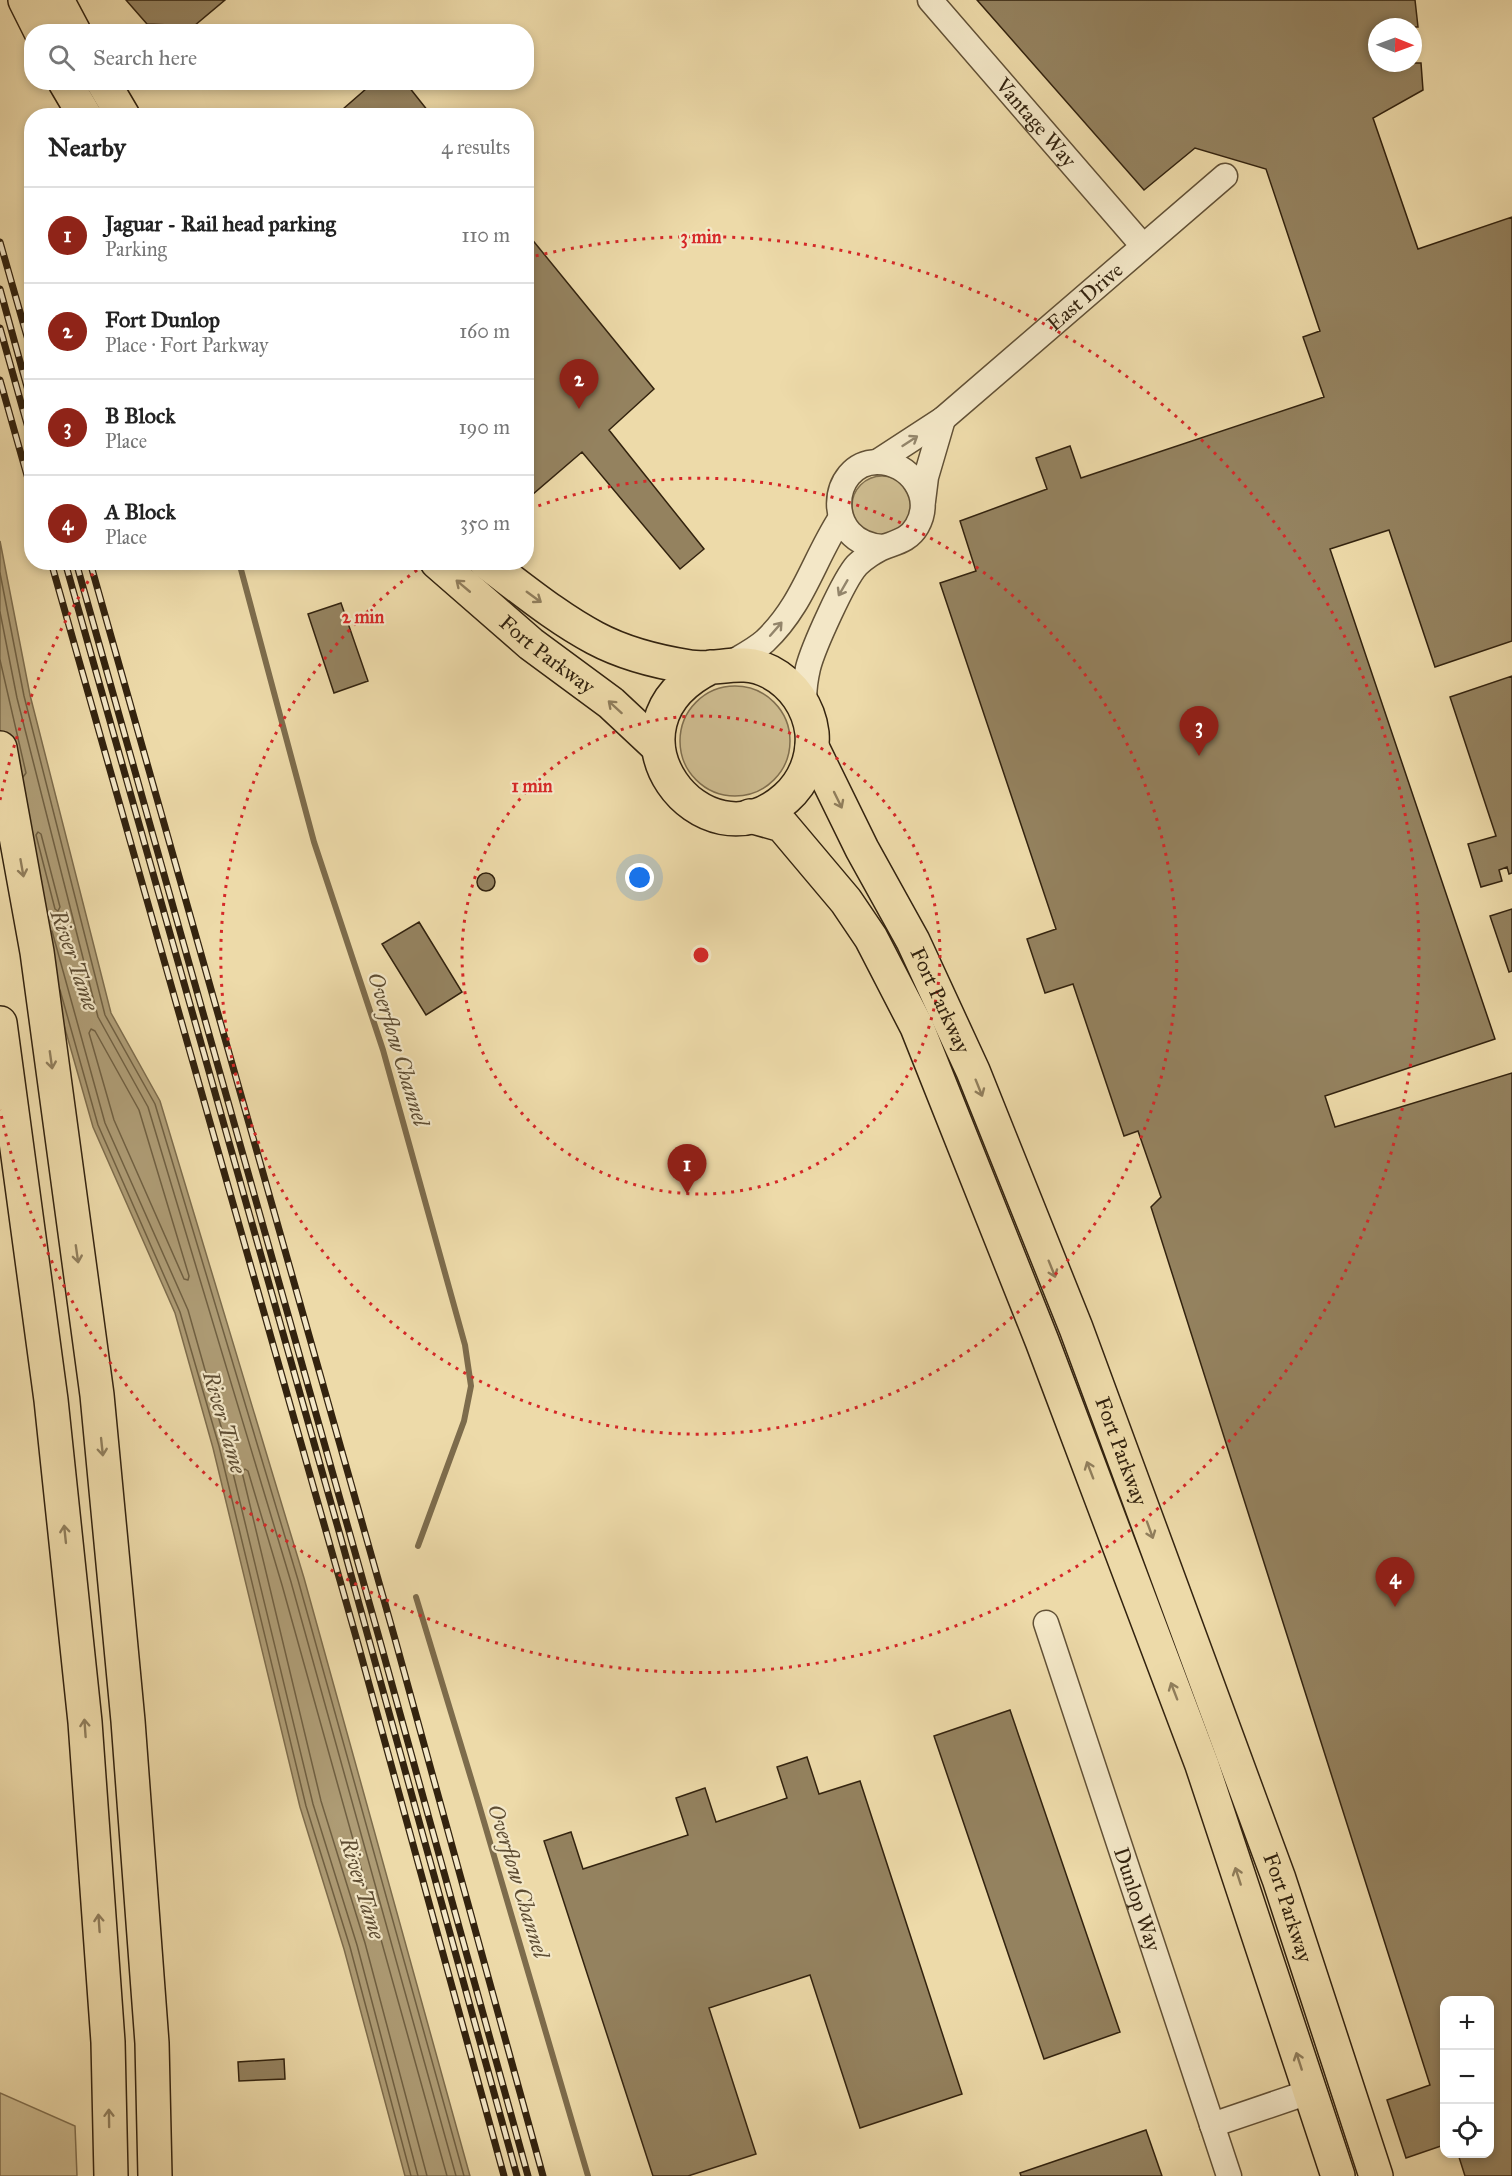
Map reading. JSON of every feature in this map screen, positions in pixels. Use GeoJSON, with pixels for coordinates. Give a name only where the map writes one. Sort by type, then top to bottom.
{"type":"FeatureCollection","features":[{"type":"Feature","properties":{"kind":"main road"},"geometry":{"type":"LineString","coordinates":[[25,0],[37,24]]}},
{"type":"Feature","properties":{"kind":"main road"},"geometry":{"type":"LineString","coordinates":[[57,0],[70,24]]}},
{"type":"Feature","properties":{"kind":"main road"},"geometry":{"type":"LineString","coordinates":[[70,90],[80,108]]}},
{"type":"Feature","properties":{"kind":"main road"},"geometry":{"type":"LineString","coordinates":[[108,90],[118,108]]}},
{"type":"Feature","properties":{"kind":"main road","name":"Fort Parkway"},"geometry":{"type":"LineString","coordinates":[[446,570],[531,644],[611,703],[658,747]]}},
{"type":"Feature","properties":{"kind":"main road","name":"Fort Parkway"},"geometry":{"type":"LineString","coordinates":[[497,570],[595,638],[636,655],[691,667],[720,665],[756,666],[774,674],[790,686],[805,708],[810,721],[812,747],[805,771],[792,792],[766,812],[750,816],[720,816],[707,813],[684,799],[666,776],[658,747],[659,726],[666,707],[677,690],[692,676],[720,665]]}},
{"type":"Feature","properties":{"kind":"main road","name":"Fort Parkway"},"geometry":{"type":"LineString","coordinates":[[812,747],[862,849],[913,941],[973,1071],[1076,1328],[1279,1879],[1376,2176]]}},
{"type":"Feature","properties":{"kind":"main road"},"geometry":{"type":"LineString","coordinates":[[0,748],[37,952],[97,1395],[128,1721],[152,2043],[155,2176]]}},
{"type":"Feature","properties":{"kind":"main road","name":"Fort Parkway"},"geometry":{"type":"LineString","coordinates":[[750,816],[783,825],[846,901],[871,938],[917,1028],[1042,1341],[1202,1766],[1338,2176]]}},
{"type":"Feature","properties":{"kind":"main road"},"geometry":{"type":"LineString","coordinates":[[0,1023],[51,1400],[85,1722],[108,2042],[111,2176]]}},
{"type":"Feature","properties":{"kind":"street","name":"Vantage Way"},"geometry":{"type":"LineString","coordinates":[[930,0],[1143,246]]}},
{"type":"Feature","properties":{"kind":"street","name":"East Drive"},"geometry":{"type":"LineString","coordinates":[[877,462],[943,419],[1225,176]]}},
{"type":"Feature","properties":{"kind":"street"},"geometry":{"type":"LineString","coordinates":[[923,506],[920,489],[910,474],[895,465],[877,462],[858,469],[848,477],[838,500],[840,519],[845,528],[862,543],[883,547],[893,545],[911,535],[921,517],[923,506],[926,477],[943,419]]}},
{"type":"Feature","properties":{"kind":"street"},"geometry":{"type":"LineString","coordinates":[[720,665],[764,643],[788,615],[799,599],[828,538],[840,519]]}},
{"type":"Feature","properties":{"kind":"street"},"geometry":{"type":"LineString","coordinates":[[805,708],[803,694],[808,666],[839,595],[857,565],[883,547]]}},
{"type":"Feature","properties":{"kind":"street","name":"Dunlop Way"},"geometry":{"type":"LineString","coordinates":[[1046,1623],[1229,2176]]}},
{"type":"Feature","properties":{"kind":"street"},"geometry":{"type":"LineString","coordinates":[[1212,2125],[1310,2092]]}},
{"type":"Feature","properties":{"kind":"shaded area"},"geometry":{"type":"Polygon","coordinates":[[[882,476],[903,485],[912,506],[903,527],[882,536],[861,527],[852,506],[861,485],[882,476]]]}},
{"type":"Feature","properties":{"kind":"shaded area"},"geometry":{"type":"Polygon","coordinates":[[[735,686],[756,691],[774,702],[785,720],[790,741],[785,762],[774,780],[756,791],[735,796],[714,791],[696,780],[685,762],[680,741],[685,720],[696,702],[714,691],[735,686]]]}},
{"type":"Feature","properties":{"kind":"shaded area"},"geometry":{"type":"Polygon","coordinates":[[[0,2093],[75,2126],[77,2176],[0,2176],[0,2093]]]}},
{"type":"Feature","properties":{"kind":"water","name":"River Tame"},"geometry":{"type":"Polygon","coordinates":[[[0,541],[30,695],[111,1013],[160,1101],[304,1578],[470,2176],[405,2176],[344,1949],[300,1807],[213,1448],[175,1313],[93,1127],[19,867],[0,775],[0,541]]]}},
{"type":"Feature","properties":{"kind":"building"},"geometry":{"type":"Polygon","coordinates":[[[126,0],[225,0],[196,24],[147,24],[126,0]]]}},
{"type":"Feature","properties":{"kind":"building"},"geometry":{"type":"Polygon","coordinates":[[[977,0],[1415,0],[1417,18],[1368,18],[1368,72],[1422,72],[1423,90],[1373,118],[1418,249],[1512,217],[1512,641],[1435,667],[1389,530],[1330,549],[1495,1039],[1325,1096],[1335,1127],[1512,1073],[1512,2176],[1465,2176],[1459,2158],[1494,2158],[1494,1996],[1440,1996],[1440,2146],[1406,2158],[1387,2100],[1430,2085],[1151,1207],[1161,1197],[1138,1131],[1124,1136],[1073,984],[1045,993],[1027,939],[1056,929],[940,583],[976,571],[960,521],[1047,489],[1036,458],[1070,446],[1081,478],[1324,397],[1303,337],[1320,331],[1266,169],[1195,148],[1144,190],[977,0]]]}},
{"type":"Feature","properties":{"kind":"building"},"geometry":{"type":"Polygon","coordinates":[[[365,90],[411,90],[426,108],[344,108],[365,90]]]}},
{"type":"Feature","properties":{"kind":"building"},"geometry":{"type":"Polygon","coordinates":[[[534,242],[654,389],[609,430],[704,549],[680,569],[582,452],[534,493],[534,242]]]}},
{"type":"Feature","properties":{"kind":"building"},"geometry":{"type":"Polygon","coordinates":[[[341,603],[368,681],[334,693],[308,614],[341,603]]]}},
{"type":"Feature","properties":{"kind":"building"},"geometry":{"type":"Polygon","coordinates":[[[1512,676],[1512,873],[1509,874],[1507,867],[1499,870],[1502,881],[1481,887],[1468,844],[1496,836],[1450,697],[1512,676]]]}},
{"type":"Feature","properties":{"kind":"building"},"geometry":{"type":"Polygon","coordinates":[[[486,873],[492,876],[495,882],[492,888],[486,891],[480,888],[477,882],[480,876],[486,873]]]}},
{"type":"Feature","properties":{"kind":"building"},"geometry":{"type":"Polygon","coordinates":[[[1512,909],[1512,971],[1509,972],[1490,916],[1512,909]]]}},
{"type":"Feature","properties":{"kind":"building"},"geometry":{"type":"Polygon","coordinates":[[[419,922],[462,992],[426,1015],[382,944],[419,922]]]}},
{"type":"Feature","properties":{"kind":"building"},"geometry":{"type":"Polygon","coordinates":[[[1010,1710],[1120,2032],[1044,2059],[934,1736],[1010,1710]]]}},
{"type":"Feature","properties":{"kind":"building"},"geometry":{"type":"Polygon","coordinates":[[[807,1757],[819,1794],[860,1781],[962,2094],[860,2128],[810,1975],[709,2008],[756,2154],[688,2176],[653,2176],[544,1841],[571,1832],[583,1869],[688,1835],[676,1798],[705,1788],[716,1822],[787,1798],[777,1767],[807,1757]]]}},
{"type":"Feature","properties":{"kind":"building"},"geometry":{"type":"Polygon","coordinates":[[[284,2059],[285,2079],[239,2081],[238,2062],[284,2059]]]}},
{"type":"Feature","properties":{"kind":"building"},"geometry":{"type":"Polygon","coordinates":[[[1146,2130],[1162,2176],[1021,2176],[1020,2173],[1146,2130]]]}},
{"type":"Feature","properties":{"kind":"waterway","name":"Overflow Channel"},"geometry":{"type":"LineString","coordinates":[[241,570],[314,842],[383,1050],[465,1345],[471,1386],[464,1421],[418,1546]]}},
{"type":"Feature","properties":{"kind":"waterway","name":"Overflow Channel"},"geometry":{"type":"LineString","coordinates":[[416,1597],[588,2176]]}},
{"type":"Feature","properties":{"kind":"railway"},"geometry":{"type":"LineString","coordinates":[[0,242],[24,326]]}},
{"type":"Feature","properties":{"kind":"railway"},"geometry":{"type":"LineString","coordinates":[[0,289],[24,376]]}},
{"type":"Feature","properties":{"kind":"railway"},"geometry":{"type":"LineString","coordinates":[[0,328],[24,414]]}},
{"type":"Feature","properties":{"kind":"railway"},"geometry":{"type":"LineString","coordinates":[[0,380],[24,465]]}},
{"type":"Feature","properties":{"kind":"railway"},"geometry":{"type":"LineString","coordinates":[[53,570],[358,1644],[504,2176]]}},
{"type":"Feature","properties":{"kind":"railway"},"geometry":{"type":"LineString","coordinates":[[67,570],[340,1535],[517,2176]]}},
{"type":"Feature","properties":{"kind":"railway"},"geometry":{"type":"LineString","coordinates":[[78,570],[528,2176]]}},
{"type":"Feature","properties":{"kind":"railway"},"geometry":{"type":"LineString","coordinates":[[92,570],[395,1639],[543,2176]]}},
{"type":"Feature","properties":{"kind":"place","name":"Fort Dunlop"},"geometry":{"type":"Point","coordinates":[579,409]}},
{"type":"Feature","properties":{"kind":"place","name":"B Block"},"geometry":{"type":"Point","coordinates":[1199,756]}},
{"type":"Feature","properties":{"kind":"place","name":"Jaguar - Rail head parking"},"geometry":{"type":"Point","coordinates":[687,1194]}},
{"type":"Feature","properties":{"kind":"place","name":"A Block"},"geometry":{"type":"Point","coordinates":[1395,1607]}}]}
